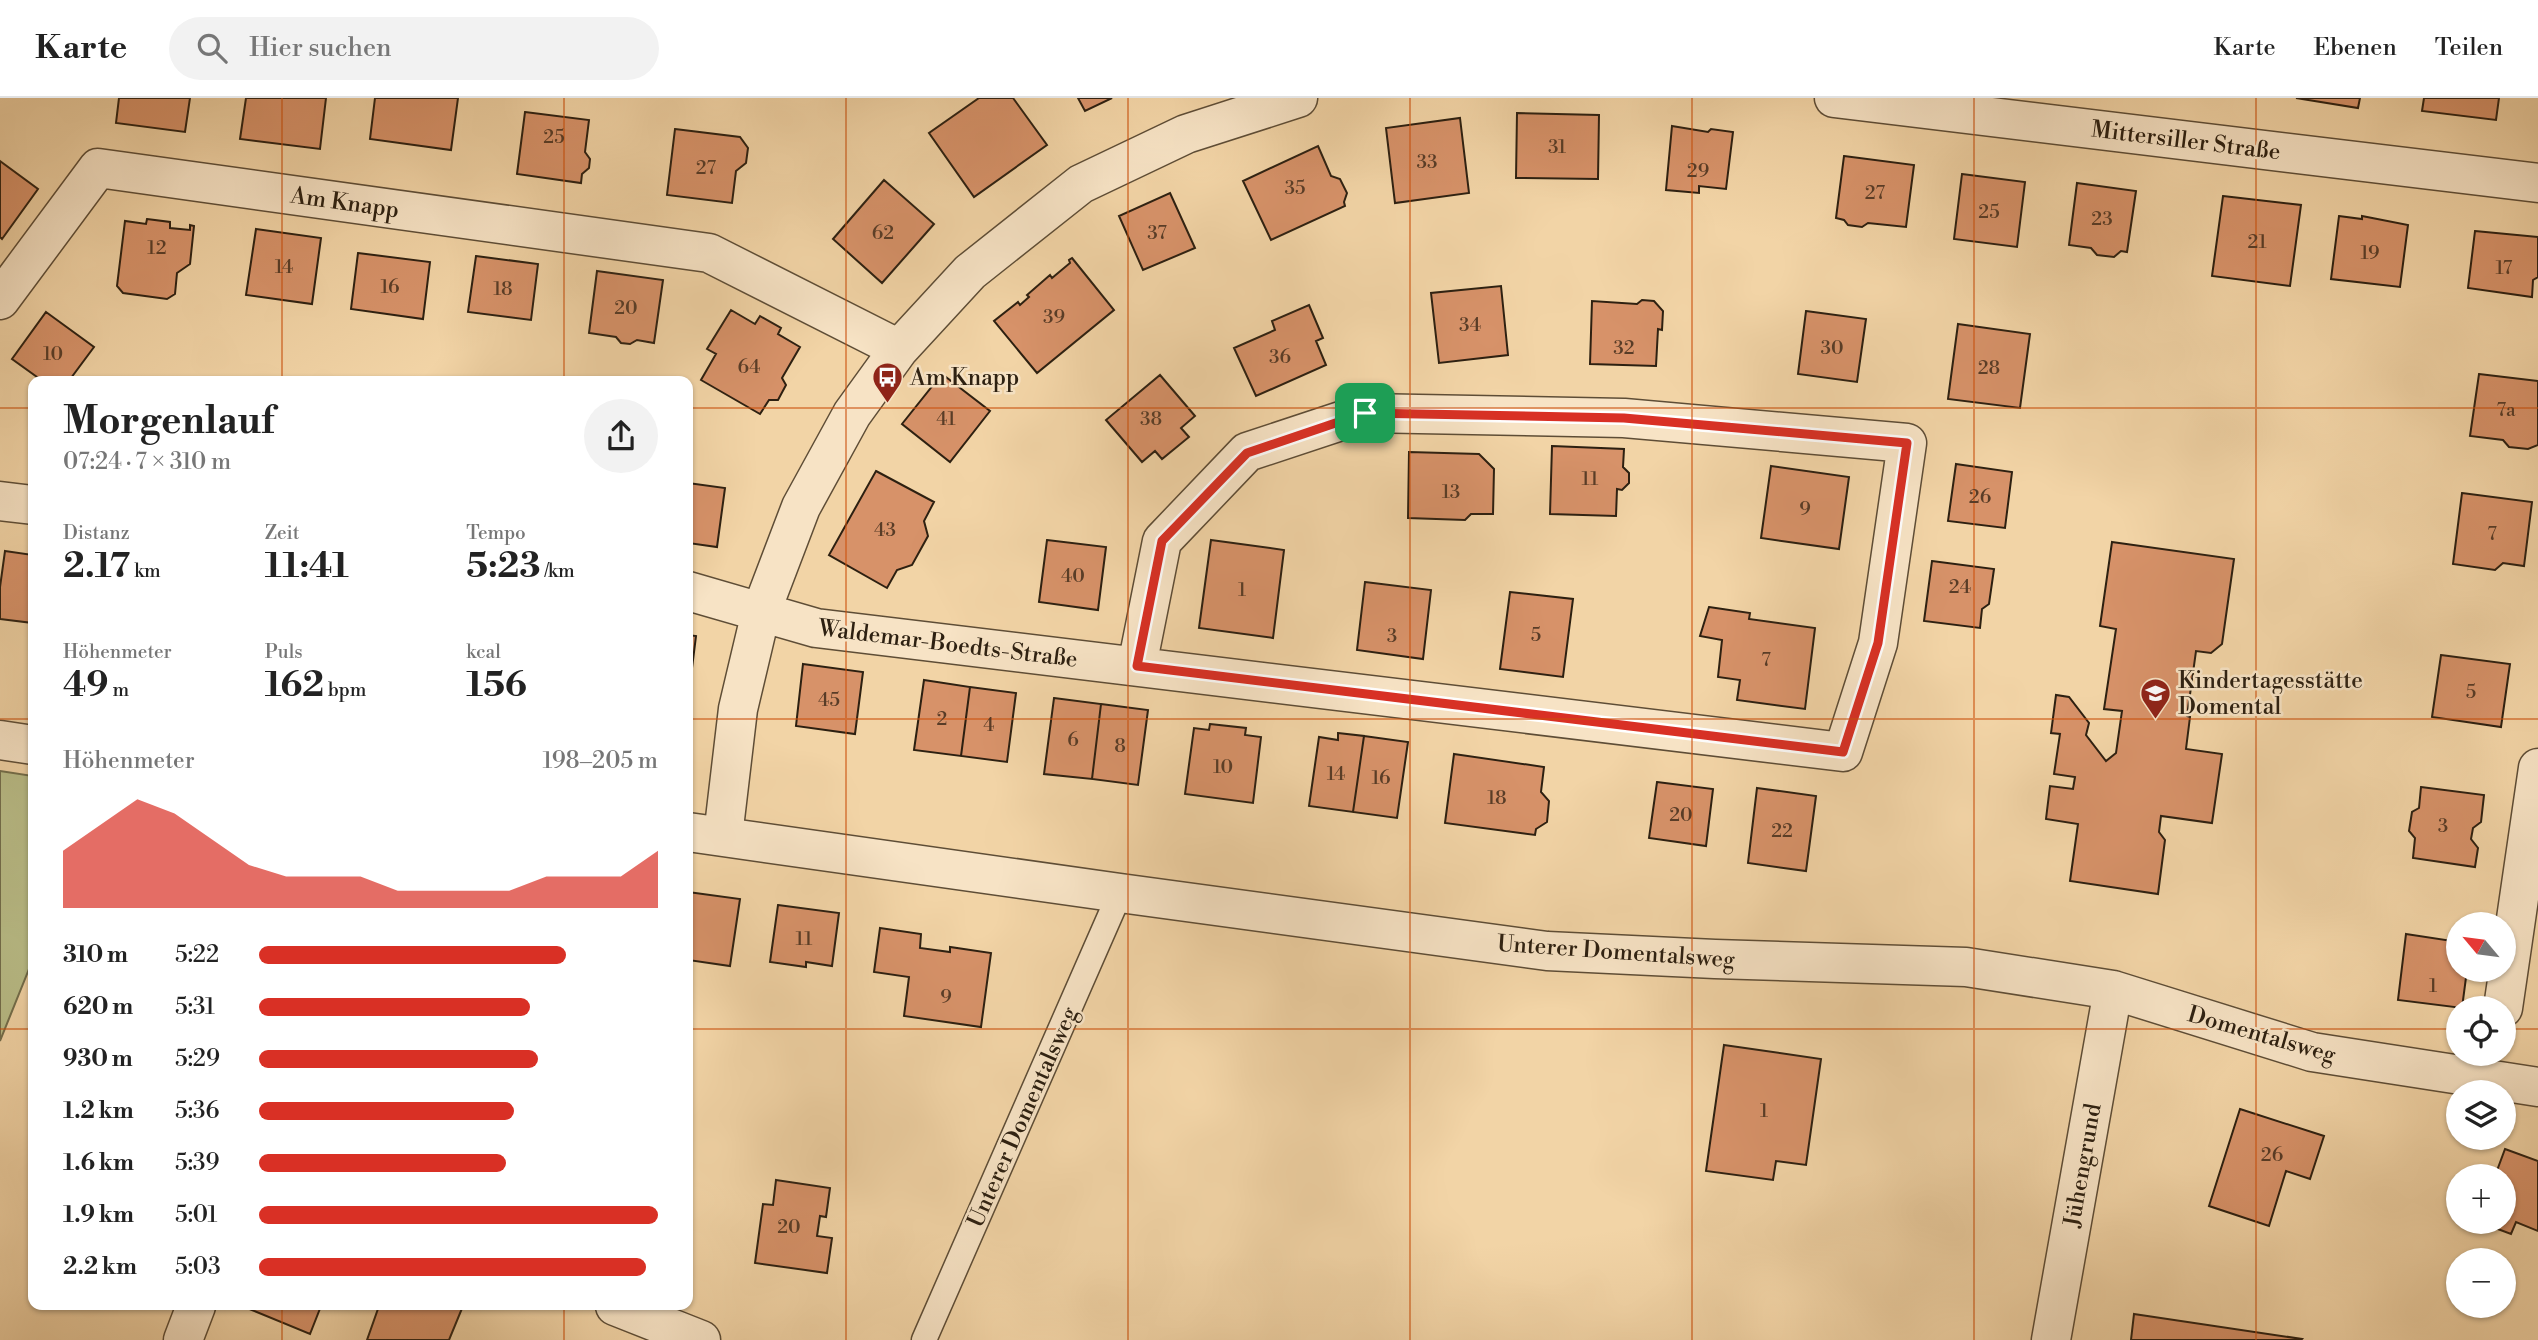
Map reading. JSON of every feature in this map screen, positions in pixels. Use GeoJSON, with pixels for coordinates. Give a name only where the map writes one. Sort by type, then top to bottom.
{"type":"FeatureCollection","features":[{"type":"Feature","properties":{"kind":"street"},"geometry":{"type":"LineString","coordinates":[[705,834],[761,612],[801,507],[852,414],[899,349],[970,272],[1081,184],[1186,134],[1298,98]]}},
{"type":"Feature","properties":{"kind":"street","name":"Mittersiller Straße"},"geometry":{"type":"LineString","coordinates":[[1834,98],[2538,183]]}},
{"type":"Feature","properties":{"kind":"street","name":"Am Knapp"},"geometry":{"type":"LineString","coordinates":[[0,300],[98,169],[709,253],[899,349]]}},
{"type":"Feature","properties":{"kind":"street","name":"Waldemar-Boedts-Straße"},"geometry":{"type":"LineString","coordinates":[[761,612],[816,628],[1843,752],[1878,643],[1907,443],[1624,418],[1365,413],[1247,453],[1162,541],[1137,666]]}},
{"type":"Feature","properties":{"kind":"street"},"geometry":{"type":"LineString","coordinates":[[0,500],[28,504]]}},
{"type":"Feature","properties":{"kind":"street"},"geometry":{"type":"LineString","coordinates":[[693,592],[761,612]]}},
{"type":"Feature","properties":{"kind":"street"},"geometry":{"type":"LineString","coordinates":[[0,740],[28,744]]}},
{"type":"Feature","properties":{"kind":"street"},"geometry":{"type":"LineString","coordinates":[[2505,996],[2538,768]]}},
{"type":"Feature","properties":{"kind":"street","name":"Unterer Domentalsweg"},"geometry":{"type":"LineString","coordinates":[[705,834],[1547,951],[1966,967],[2113,990]]}},
{"type":"Feature","properties":{"kind":"street","name":"Domentalsweg"},"geometry":{"type":"LineString","coordinates":[[2113,990],[2312,1052],[2494,1067],[2538,1087]]}},
{"type":"Feature","properties":{"kind":"street","name":"Jühengrund"},"geometry":{"type":"LineString","coordinates":[[2051,1340],[2113,990]]}},
{"type":"Feature","properties":{"kind":"street"},"geometry":{"type":"LineString","coordinates":[[183,1340],[194,1310]]}},
{"type":"Feature","properties":{"kind":"street"},"geometry":{"type":"LineString","coordinates":[[625,1310],[701,1340]]}},
{"type":"Feature","properties":{"kind":"lane","name":"Unterer Domentalsweg"},"geometry":{"type":"LineString","coordinates":[[924,1340],[1120,893]]}},
{"type":"Feature","properties":{"kind":"green space"},"geometry":{"type":"Polygon","coordinates":[[[0,771],[28,775],[28,971],[0,1041],[0,771]]]}},
{"type":"Feature","properties":{"kind":"building"},"geometry":{"type":"Polygon","coordinates":[[[119,98],[190,98],[185,132],[116,123],[119,98]]]}},
{"type":"Feature","properties":{"kind":"building"},"geometry":{"type":"Polygon","coordinates":[[[246,98],[326,98],[320,149],[240,139],[246,98]]]}},
{"type":"Feature","properties":{"kind":"building"},"geometry":{"type":"Polygon","coordinates":[[[375,98],[458,98],[451,150],[370,139],[375,98]]]}},
{"type":"Feature","properties":{"kind":"building"},"geometry":{"type":"Polygon","coordinates":[[[979,98],[1013,98],[1047,145],[974,197],[929,133],[979,98]]]}},
{"type":"Feature","properties":{"kind":"building"},"geometry":{"type":"Polygon","coordinates":[[[1078,98],[1112,98],[1085,111],[1078,98]]]}},
{"type":"Feature","properties":{"kind":"building"},"geometry":{"type":"Polygon","coordinates":[[[2296,98],[2360,98],[2358,108],[2296,98]]]}},
{"type":"Feature","properties":{"kind":"building"},"geometry":{"type":"Polygon","coordinates":[[[2424,98],[2499,98],[2496,120],[2422,111],[2424,98]]]}},
{"type":"Feature","properties":{"kind":"building"},"geometry":{"type":"Polygon","coordinates":[[[525,112],[589,120],[585,152],[590,159],[589,168],[582,174],[581,183],[517,174],[525,112]]]}},
{"type":"Feature","properties":{"kind":"building"},"geometry":{"type":"Polygon","coordinates":[[[1517,113],[1599,115],[1598,179],[1516,178],[1517,113]]]}},
{"type":"Feature","properties":{"kind":"building"},"geometry":{"type":"Polygon","coordinates":[[[1460,118],[1469,193],[1395,203],[1386,128],[1460,118]]]}},
{"type":"Feature","properties":{"kind":"building"},"geometry":{"type":"Polygon","coordinates":[[[1672,126],[1708,132],[1711,129],[1733,132],[1726,189],[1699,186],[1699,193],[1666,190],[1672,126]]]}},
{"type":"Feature","properties":{"kind":"building"},"geometry":{"type":"Polygon","coordinates":[[[675,129],[740,137],[748,148],[746,163],[736,171],[732,203],[667,195],[675,129]]]}},
{"type":"Feature","properties":{"kind":"building"},"geometry":{"type":"Polygon","coordinates":[[[1318,146],[1331,176],[1340,179],[1347,193],[1345,206],[1271,240],[1243,181],[1318,146]]]}},
{"type":"Feature","properties":{"kind":"building"},"geometry":{"type":"Polygon","coordinates":[[[1844,156],[1914,165],[1906,227],[1868,223],[1862,227],[1848,225],[1844,220],[1836,218],[1844,156]]]}},
{"type":"Feature","properties":{"kind":"building"},"geometry":{"type":"Polygon","coordinates":[[[0,161],[38,189],[2,239],[0,237],[0,161]]]}},
{"type":"Feature","properties":{"kind":"building"},"geometry":{"type":"Polygon","coordinates":[[[1962,174],[2025,182],[2017,247],[1954,239],[1962,174]]]}},
{"type":"Feature","properties":{"kind":"building"},"geometry":{"type":"Polygon","coordinates":[[[884,180],[934,224],[882,283],[833,239],[884,180]]]}},
{"type":"Feature","properties":{"kind":"building"},"geometry":{"type":"Polygon","coordinates":[[[2077,183],[2136,191],[2127,252],[2121,251],[2114,257],[2097,255],[2091,248],[2069,245],[2077,183]]]}},
{"type":"Feature","properties":{"kind":"building"},"geometry":{"type":"Polygon","coordinates":[[[1170,193],[1195,248],[1143,270],[1119,216],[1170,193]]]}},
{"type":"Feature","properties":{"kind":"building"},"geometry":{"type":"Polygon","coordinates":[[[2223,196],[2301,205],[2290,286],[2212,276],[2223,196]]]}},
{"type":"Feature","properties":{"kind":"building"},"geometry":{"type":"Polygon","coordinates":[[[2339,216],[2362,219],[2362,216],[2408,225],[2400,287],[2331,279],[2339,216]]]}},
{"type":"Feature","properties":{"kind":"building"},"geometry":{"type":"Polygon","coordinates":[[[147,219],[170,222],[170,228],[190,230],[190,225],[194,226],[190,264],[177,273],[175,294],[167,299],[123,293],[117,286],[125,221],[146,224],[147,219]]]}},
{"type":"Feature","properties":{"kind":"building"},"geometry":{"type":"Polygon","coordinates":[[[256,229],[321,238],[312,304],[246,295],[256,229]]]}},
{"type":"Feature","properties":{"kind":"building"},"geometry":{"type":"Polygon","coordinates":[[[2475,231],[2538,237],[2538,277],[2533,280],[2532,297],[2468,288],[2475,231]]]}},
{"type":"Feature","properties":{"kind":"building"},"geometry":{"type":"Polygon","coordinates":[[[358,253],[430,262],[423,319],[351,309],[358,253]]]}},
{"type":"Feature","properties":{"kind":"building"},"geometry":{"type":"Polygon","coordinates":[[[476,256],[538,264],[531,320],[468,312],[476,256]]]}},
{"type":"Feature","properties":{"kind":"building"},"geometry":{"type":"Polygon","coordinates":[[[1072,258],[1114,310],[1037,373],[994,321],[1018,302],[1020,305],[1029,297],[1027,295],[1050,275],[1052,278],[1070,263],[1072,258]]]}},
{"type":"Feature","properties":{"kind":"building"},"geometry":{"type":"Polygon","coordinates":[[[597,271],[663,280],[654,343],[637,340],[630,344],[621,343],[616,337],[589,333],[597,271]]]}},
{"type":"Feature","properties":{"kind":"building"},"geometry":{"type":"Polygon","coordinates":[[[1501,286],[1508,355],[1439,363],[1431,293],[1501,286]]]}},
{"type":"Feature","properties":{"kind":"building"},"geometry":{"type":"Polygon","coordinates":[[[1642,300],[1654,301],[1663,311],[1662,330],[1658,329],[1656,366],[1590,364],[1592,301],[1637,304],[1642,300]]]}},
{"type":"Feature","properties":{"kind":"building"},"geometry":{"type":"Polygon","coordinates":[[[1309,305],[1323,338],[1316,341],[1326,365],[1256,396],[1234,348],[1275,330],[1272,321],[1309,305]]]}},
{"type":"Feature","properties":{"kind":"building"},"geometry":{"type":"Polygon","coordinates":[[[731,310],[755,324],[760,316],[781,328],[778,334],[800,347],[782,378],[786,385],[778,400],[769,400],[760,414],[701,380],[716,354],[707,349],[731,310]]]}},
{"type":"Feature","properties":{"kind":"building"},"geometry":{"type":"Polygon","coordinates":[[[1806,311],[1866,319],[1857,382],[1798,374],[1806,311]]]}},
{"type":"Feature","properties":{"kind":"building"},"geometry":{"type":"Polygon","coordinates":[[[46,312],[94,347],[72,376],[36,376],[12,359],[46,312]]]}},
{"type":"Feature","properties":{"kind":"building"},"geometry":{"type":"Polygon","coordinates":[[[1958,324],[2030,334],[2020,408],[1948,399],[1958,324]]]}},
{"type":"Feature","properties":{"kind":"building"},"geometry":{"type":"Polygon","coordinates":[[[942,374],[990,411],[950,462],[902,424],[942,374]]]}},
{"type":"Feature","properties":{"kind":"building"},"geometry":{"type":"Polygon","coordinates":[[[2479,374],[2538,381],[2538,445],[2528,449],[2509,447],[2503,440],[2470,436],[2479,374]]]}},
{"type":"Feature","properties":{"kind":"building"},"geometry":{"type":"Polygon","coordinates":[[[1160,375],[1195,416],[1181,428],[1189,437],[1162,459],[1155,451],[1142,462],[1106,420],[1160,375]]]}},
{"type":"Feature","properties":{"kind":"building"},"geometry":{"type":"Polygon","coordinates":[[[1552,446],[1624,449],[1623,467],[1629,473],[1629,483],[1622,490],[1617,489],[1616,516],[1550,514],[1552,446]]]}},
{"type":"Feature","properties":{"kind":"building"},"geometry":{"type":"Polygon","coordinates":[[[1409,452],[1479,454],[1494,469],[1493,514],[1471,514],[1465,520],[1408,518],[1409,452]]]}},
{"type":"Feature","properties":{"kind":"building"},"geometry":{"type":"Polygon","coordinates":[[[1956,464],[2012,472],[2005,528],[1948,521],[1956,464]]]}},
{"type":"Feature","properties":{"kind":"building"},"geometry":{"type":"Polygon","coordinates":[[[1771,466],[1849,477],[1839,549],[1761,538],[1771,466]]]}},
{"type":"Feature","properties":{"kind":"building"},"geometry":{"type":"Polygon","coordinates":[[[876,471],[934,502],[924,521],[928,536],[912,565],[897,570],[887,588],[829,555],[876,471]]]}},
{"type":"Feature","properties":{"kind":"building"},"geometry":{"type":"Polygon","coordinates":[[[693,484],[725,488],[717,547],[693,544],[693,484]]]}},
{"type":"Feature","properties":{"kind":"building"},"geometry":{"type":"Polygon","coordinates":[[[2462,493],[2532,502],[2524,566],[2503,563],[2495,570],[2453,564],[2462,493]]]}},
{"type":"Feature","properties":{"kind":"building"},"geometry":{"type":"Polygon","coordinates":[[[1047,540],[1106,547],[1098,610],[1039,602],[1047,540]]]}},
{"type":"Feature","properties":{"kind":"building"},"geometry":{"type":"Polygon","coordinates":[[[1211,540],[1284,550],[1273,638],[1199,628],[1211,540]]]}},
{"type":"Feature","properties":{"kind":"building","name":"Kindertagesstätte Domental"},"geometry":{"type":"Polygon","coordinates":[[[2112,542],[2234,559],[2222,644],[2211,653],[2196,651],[2187,716],[2190,717],[2186,749],[2222,754],[2212,823],[2161,816],[2159,832],[2165,840],[2158,894],[2070,881],[2078,824],[2046,819],[2050,786],[2073,789],[2075,777],[2054,774],[2060,734],[2051,733],[2056,695],[2069,697],[2089,723],[2086,735],[2106,761],[2116,753],[2122,711],[2104,709],[2116,629],[2100,626],[2112,542]]]}},
{"type":"Feature","properties":{"kind":"building"},"geometry":{"type":"Polygon","coordinates":[[[5,551],[28,554],[28,622],[0,619],[0,587],[5,551]]]}},
{"type":"Feature","properties":{"kind":"building"},"geometry":{"type":"Polygon","coordinates":[[[1932,561],[1994,569],[1989,604],[1982,609],[1980,628],[1924,621],[1932,561]]]}},
{"type":"Feature","properties":{"kind":"building"},"geometry":{"type":"Polygon","coordinates":[[[1365,582],[1431,590],[1423,659],[1357,650],[1365,582]]]}},
{"type":"Feature","properties":{"kind":"building"},"geometry":{"type":"Polygon","coordinates":[[[1510,592],[1573,599],[1563,677],[1500,669],[1510,592]]]}},
{"type":"Feature","properties":{"kind":"building"},"geometry":{"type":"Polygon","coordinates":[[[1709,607],[1750,613],[1749,619],[1815,628],[1805,709],[1737,700],[1740,680],[1718,677],[1722,640],[1700,636],[1709,607]]]}},
{"type":"Feature","properties":{"kind":"building"},"geometry":{"type":"Polygon","coordinates":[[[693,636],[696,636],[693,660],[693,636]]]}},
{"type":"Feature","properties":{"kind":"building"},"geometry":{"type":"Polygon","coordinates":[[[2441,655],[2510,664],[2501,727],[2432,717],[2441,655]]]}},
{"type":"Feature","properties":{"kind":"building"},"geometry":{"type":"Polygon","coordinates":[[[803,664],[863,672],[855,734],[796,726],[803,664]]]}},
{"type":"Feature","properties":{"kind":"building"},"geometry":{"type":"Polygon","coordinates":[[[924,680],[970,687],[961,756],[914,750],[924,680]]]}},
{"type":"Feature","properties":{"kind":"building"},"geometry":{"type":"Polygon","coordinates":[[[970,687],[1016,693],[1007,762],[961,756],[970,687]]]}},
{"type":"Feature","properties":{"kind":"building"},"geometry":{"type":"Polygon","coordinates":[[[1054,698],[1101,704],[1092,779],[1044,774],[1054,698]]]}},
{"type":"Feature","properties":{"kind":"building"},"geometry":{"type":"Polygon","coordinates":[[[1101,704],[1148,710],[1138,785],[1092,779],[1101,704]]]}},
{"type":"Feature","properties":{"kind":"building"},"geometry":{"type":"Polygon","coordinates":[[[1210,724],[1246,728],[1245,735],[1261,737],[1253,803],[1185,794],[1194,728],[1209,730],[1210,724]]]}},
{"type":"Feature","properties":{"kind":"building"},"geometry":{"type":"Polygon","coordinates":[[[1338,733],[1364,736],[1353,812],[1309,806],[1319,737],[1338,740],[1338,733]]]}},
{"type":"Feature","properties":{"kind":"building"},"geometry":{"type":"Polygon","coordinates":[[[1364,736],[1408,742],[1397,818],[1353,812],[1364,736]]]}},
{"type":"Feature","properties":{"kind":"building"},"geometry":{"type":"Polygon","coordinates":[[[1454,754],[1544,767],[1541,792],[1549,801],[1547,822],[1536,829],[1535,835],[1445,823],[1454,754]]]}},
{"type":"Feature","properties":{"kind":"building"},"geometry":{"type":"Polygon","coordinates":[[[1657,782],[1713,789],[1706,846],[1649,838],[1657,782]]]}},
{"type":"Feature","properties":{"kind":"building"},"geometry":{"type":"Polygon","coordinates":[[[2421,787],[2484,795],[2481,822],[2473,828],[2471,839],[2478,848],[2475,867],[2413,858],[2415,838],[2409,831],[2412,812],[2419,808],[2421,787]]]}},
{"type":"Feature","properties":{"kind":"building"},"geometry":{"type":"Polygon","coordinates":[[[1757,788],[1816,796],[1806,871],[1748,863],[1757,788]]]}},
{"type":"Feature","properties":{"kind":"building"},"geometry":{"type":"Polygon","coordinates":[[[693,893],[740,899],[730,966],[693,961],[693,893]]]}},
{"type":"Feature","properties":{"kind":"building"},"geometry":{"type":"Polygon","coordinates":[[[778,905],[839,913],[832,966],[806,962],[806,967],[770,962],[778,905]]]}},
{"type":"Feature","properties":{"kind":"building"},"geometry":{"type":"Polygon","coordinates":[[[880,928],[921,934],[920,948],[950,952],[950,947],[991,953],[981,1027],[904,1016],[909,977],[874,972],[880,928]]]}},
{"type":"Feature","properties":{"kind":"building"},"geometry":{"type":"Polygon","coordinates":[[[2406,934],[2446,940],[2446,982],[2465,982],[2464,996],[2446,996],[2446,1006],[2398,1000],[2406,934]]]}},
{"type":"Feature","properties":{"kind":"building"},"geometry":{"type":"Polygon","coordinates":[[[1724,1045],[1821,1059],[1806,1165],[1776,1161],[1773,1180],[1706,1171],[1724,1045]]]}},
{"type":"Feature","properties":{"kind":"building"},"geometry":{"type":"Polygon","coordinates":[[[2240,1109],[2324,1136],[2310,1179],[2286,1171],[2269,1226],[2209,1206],[2240,1109]]]}},
{"type":"Feature","properties":{"kind":"building"},"geometry":{"type":"Polygon","coordinates":[[[2505,1150],[2538,1161],[2538,1231],[2516,1222],[2516,1164],[2499,1164],[2505,1150]]]}},
{"type":"Feature","properties":{"kind":"building"},"geometry":{"type":"Polygon","coordinates":[[[776,1180],[830,1188],[826,1217],[820,1216],[817,1236],[832,1238],[827,1273],[755,1263],[763,1204],[773,1205],[776,1180]]]}},
{"type":"Feature","properties":{"kind":"building"},"geometry":{"type":"Polygon","coordinates":[[[252,1310],[319,1310],[310,1334],[252,1310]]]}},
{"type":"Feature","properties":{"kind":"building"},"geometry":{"type":"Polygon","coordinates":[[[378,1310],[461,1310],[449,1340],[367,1340],[378,1310]]]}},
{"type":"Feature","properties":{"kind":"building"},"geometry":{"type":"Polygon","coordinates":[[[2134,1314],[2302,1339],[2131,1340],[2134,1314]]]}},
{"type":"Feature","properties":{"kind":"place","name":"Am Knapp"},"geometry":{"type":"Point","coordinates":[887,404]}},
{"type":"Feature","properties":{"kind":"place","name":"Kindertagesstätte Domental"},"geometry":{"type":"Point","coordinates":[2155,720]}},
{"type":"Feature","properties":{"kind":"route"},"geometry":{"type":"LineString","coordinates":[[1365,413],[1624,418],[1907,443],[1878,643],[1843,752],[1137,666],[1162,541],[1247,453],[1365,413]]}}]}
